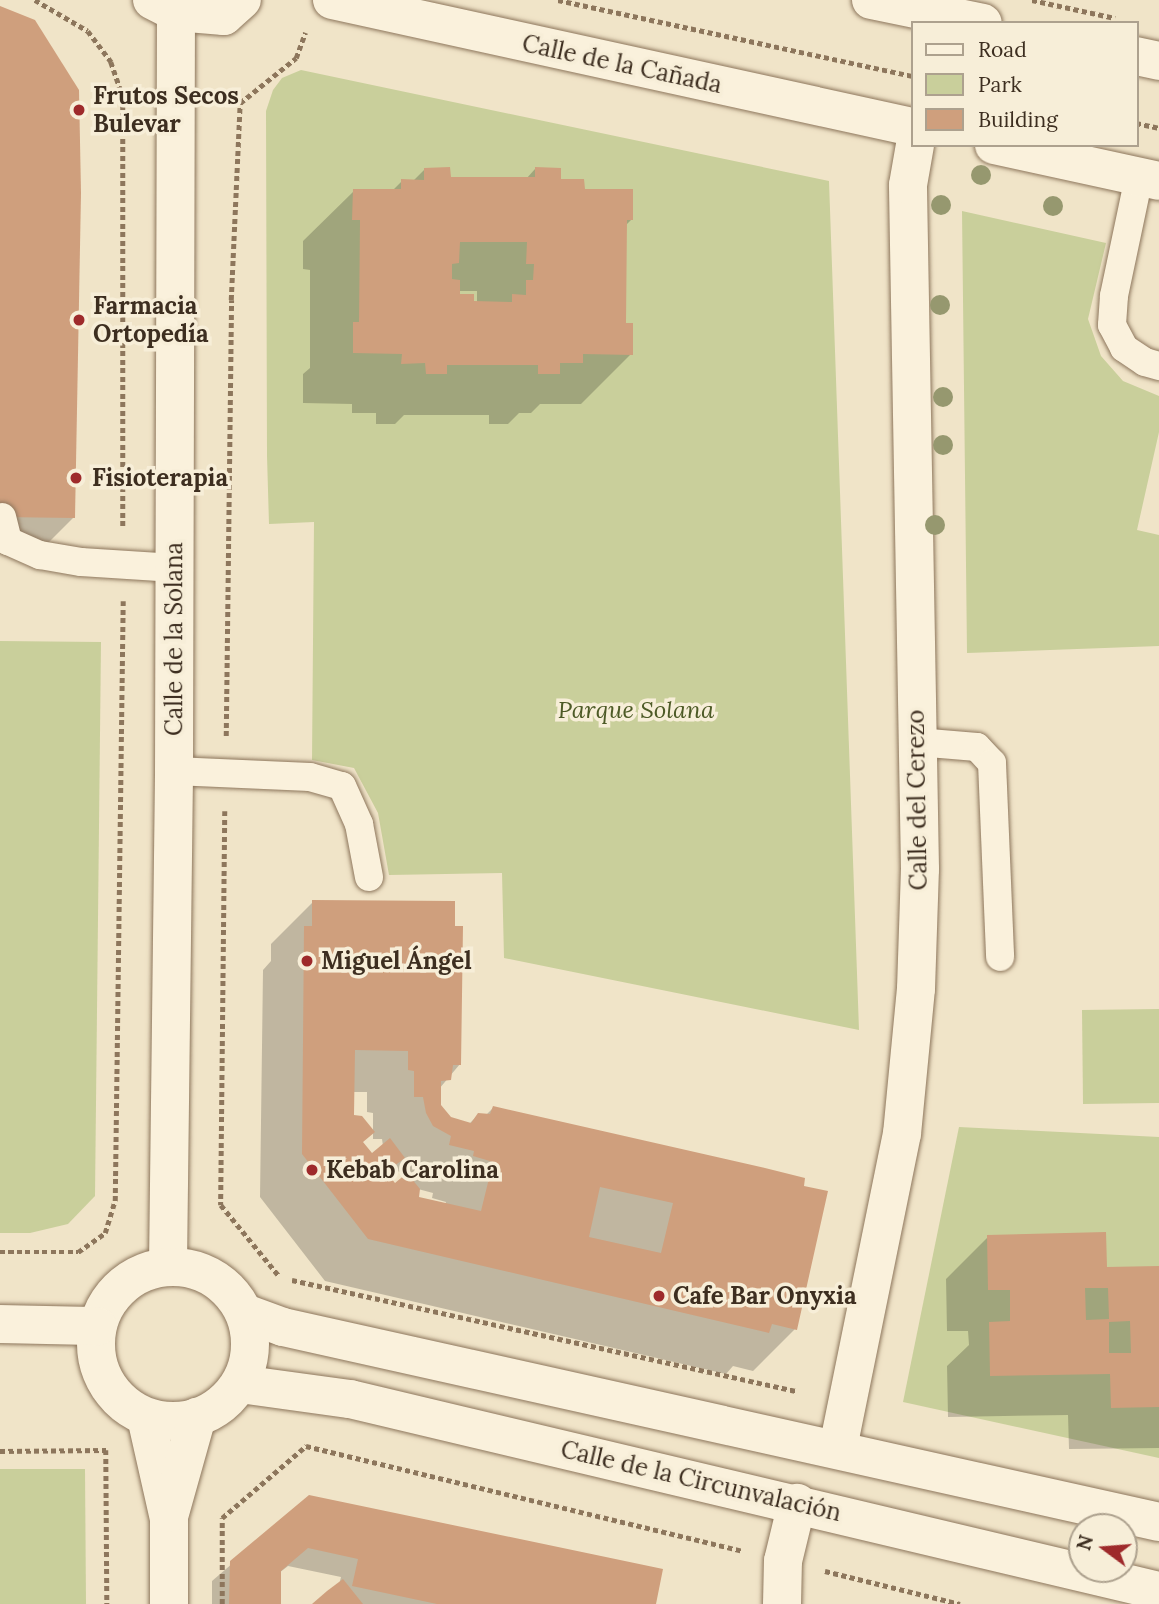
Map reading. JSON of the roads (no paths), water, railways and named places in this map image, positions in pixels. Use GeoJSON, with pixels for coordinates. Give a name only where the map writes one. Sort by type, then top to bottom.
{"type":"FeatureCollection","features":[{"type":"Feature","properties":{"kind":"street"},"geometry":{"type":"LineString","coordinates":[[164,6],[224,16],[242,0]]}},
{"type":"Feature","properties":{"kind":"street"},"geometry":{"type":"LineString","coordinates":[[870,0],[973,21]]}},
{"type":"Feature","properties":{"kind":"street","name":"Calle de la Solana"},"geometry":{"type":"LineString","coordinates":[[164,6],[175,568],[168,1266]]}},
{"type":"Feature","properties":{"kind":"street","name":"Calle de la Cañada"},"geometry":{"type":"LineString","coordinates":[[320,12],[911,127]]}},
{"type":"Feature","properties":{"kind":"street"},"geometry":{"type":"LineString","coordinates":[[1138,56],[1159,61]]}},
{"type":"Feature","properties":{"kind":"street","name":"Calle del Cerezo"},"geometry":{"type":"LineString","coordinates":[[838,1448],[902,1134],[916,975],[920,869],[908,185],[915,147]]}},
{"type":"Feature","properties":{"kind":"street"},"geometry":{"type":"LineString","coordinates":[[1003,147],[1149,179]]}},
{"type":"Feature","properties":{"kind":"street"},"geometry":{"type":"LineString","coordinates":[[168,1266],[200,1270],[227,1287],[245,1313],[251,1337],[249,1361],[240,1384],[222,1404],[197,1418],[171,1421],[146,1417],[122,1402],[105,1380],[96,1354],[97,1326],[111,1297],[136,1275],[168,1266]]}},
{"type":"Feature","properties":{"kind":"street"},"geometry":{"type":"LineString","coordinates":[[245,1313],[283,1327],[838,1448],[1159,1522]]}},
{"type":"Feature","properties":{"kind":"street"},"geometry":{"type":"LineString","coordinates":[[0,1324],[97,1326]]}},
{"type":"Feature","properties":{"kind":"street","name":"Calle de la Circunvalación"},"geometry":{"type":"LineString","coordinates":[[240,1384],[350,1399],[797,1503],[1144,1594]]}},
{"type":"Feature","properties":{"kind":"street"},"geometry":{"type":"LineString","coordinates":[[146,1417],[169,1519],[169,1604]]}},
{"type":"Feature","properties":{"kind":"street"},"geometry":{"type":"LineString","coordinates":[[169,1519],[197,1418]]}},
{"type":"Feature","properties":{"kind":"street"},"geometry":{"type":"LineString","coordinates":[[782,1604],[783,1562],[797,1503]]}},
{"type":"Feature","properties":{"kind":"lane"},"geometry":{"type":"LineString","coordinates":[[1149,179],[1114,296],[1112,325],[1124,348],[1145,362],[1159,366]]}},
{"type":"Feature","properties":{"kind":"lane"},"geometry":{"type":"LineString","coordinates":[[2,517],[8,541],[40,555],[175,568]]}},
{"type":"Feature","properties":{"kind":"lane"},"geometry":{"type":"LineString","coordinates":[[917,743],[977,747],[992,763],[1000,957]]}},
{"type":"Feature","properties":{"kind":"lane"},"geometry":{"type":"LineString","coordinates":[[174,771],[310,777],[342,786],[359,824],[369,877]]}},
{"type":"Feature","properties":{"kind":"place","name":"Frutos Secos Bulevar"},"geometry":{"type":"Point","coordinates":[79,110]}},
{"type":"Feature","properties":{"kind":"place","name":"Farmacia Ortopedía"},"geometry":{"type":"Point","coordinates":[79,320]}},
{"type":"Feature","properties":{"kind":"place","name":"Fisioterapia"},"geometry":{"type":"Point","coordinates":[76,478]}},
{"type":"Feature","properties":{"kind":"place","name":"Miguel Ángel"},"geometry":{"type":"Point","coordinates":[307,961]}},
{"type":"Feature","properties":{"kind":"place","name":"Kebab Carolina"},"geometry":{"type":"Point","coordinates":[312,1170]}},
{"type":"Feature","properties":{"kind":"place","name":"Cafe Bar Onyxia"},"geometry":{"type":"Point","coordinates":[659,1296]}},
{"type":"Feature","properties":{"kind":"park label","name":"Parque Solana"},"geometry":{"type":"Point","coordinates":[636,710]}}]}
